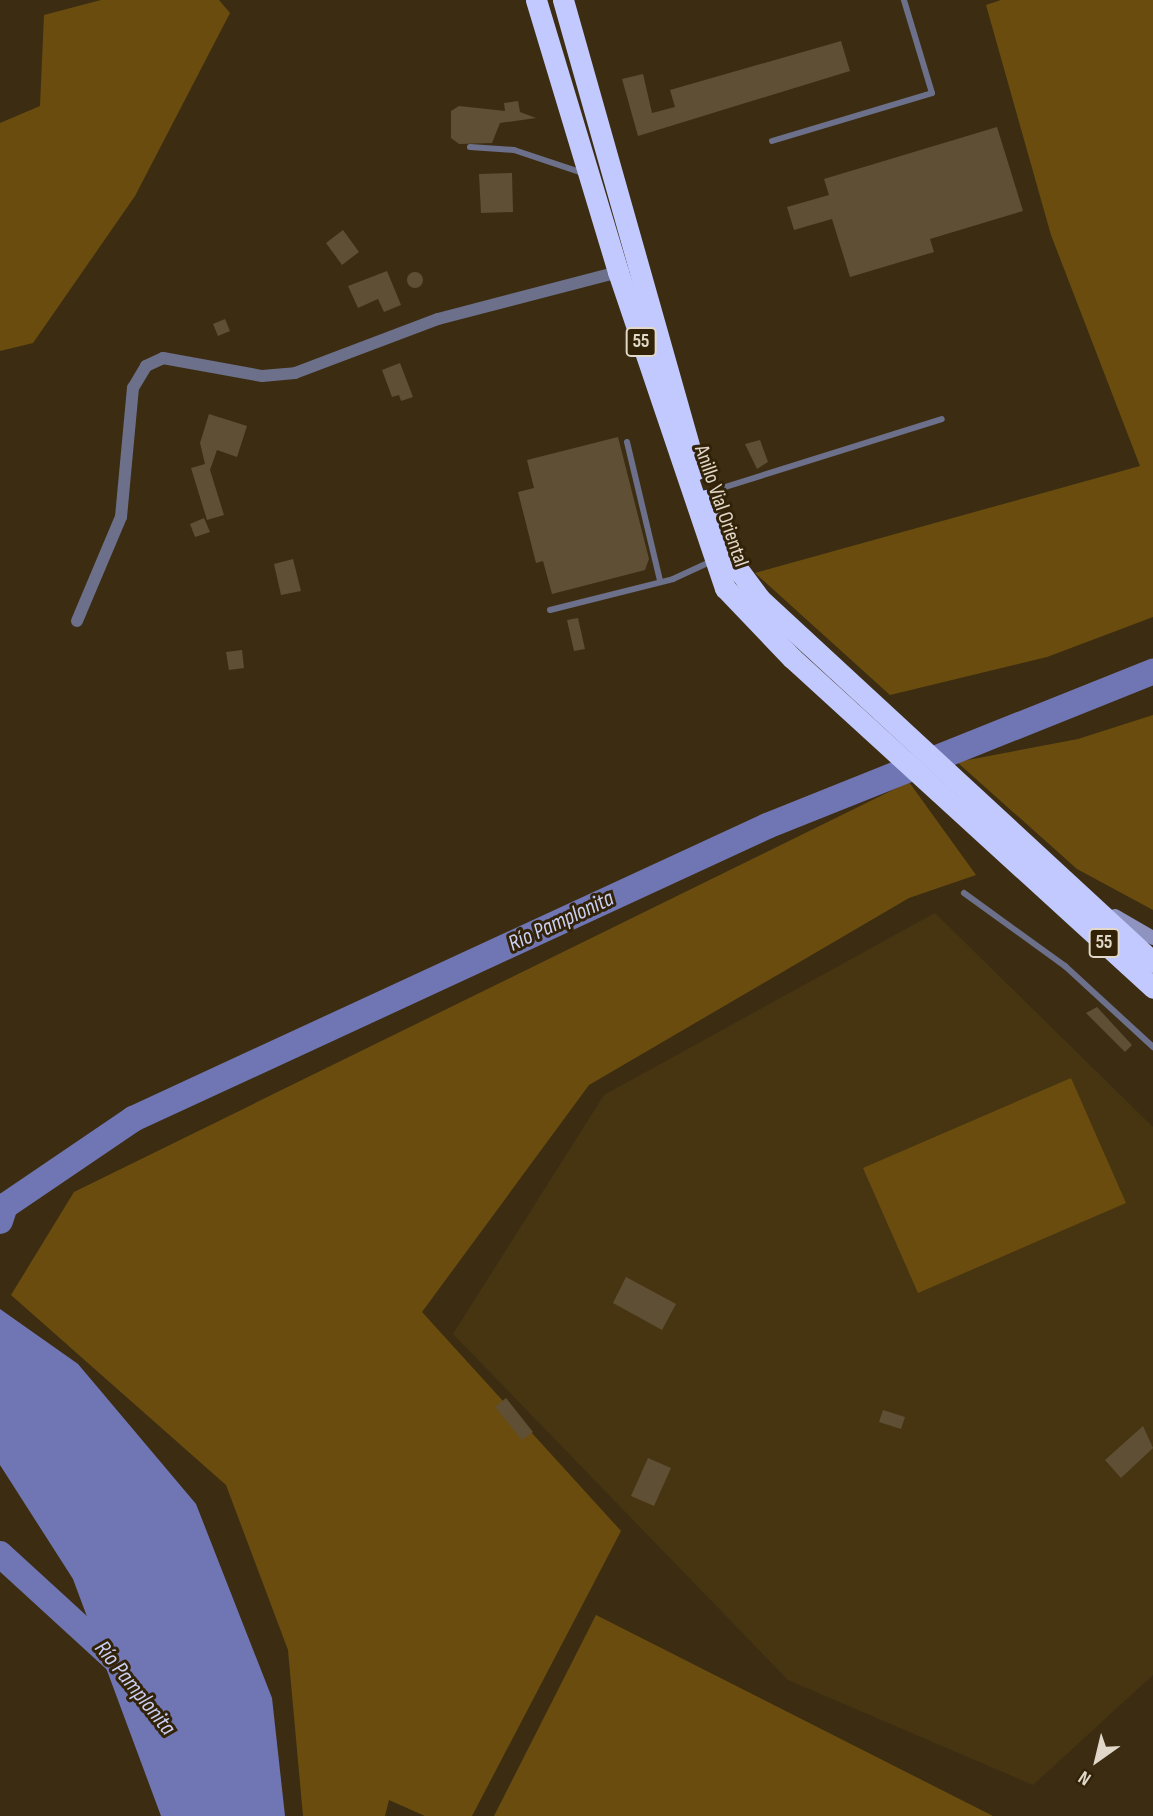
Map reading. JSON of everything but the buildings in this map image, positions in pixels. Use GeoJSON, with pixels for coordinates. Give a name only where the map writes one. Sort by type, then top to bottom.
{"type":"FeatureCollection","features":[{"type":"Feature","properties":{"kind":"highway","name":"Anillo Vial Oriental"},"geometry":{"type":"LineString","coordinates":[[536,0],[587,175],[712,561],[744,611],[799,650],[1066,890],[1153,962]]}},
{"type":"Feature","properties":{"kind":"highway","name":"Anillo Vial Oriental"},"geometry":{"type":"LineString","coordinates":[[563,0],[703,494],[741,578],[799,650]]}},
{"type":"Feature","properties":{"kind":"highway","name":"Anillo Vial Oriental"},"geometry":{"type":"LineString","coordinates":[[1066,890],[1153,988]]}},
{"type":"Feature","properties":{"kind":"main road"},"geometry":{"type":"LineString","coordinates":[[1066,890],[1153,938]]}},
{"type":"Feature","properties":{"kind":"street"},"geometry":{"type":"LineString","coordinates":[[77,621],[121,517],[133,388],[146,366],[163,358],[262,376],[295,373],[438,319],[618,272]]}},
{"type":"Feature","properties":{"kind":"lane"},"geometry":{"type":"LineString","coordinates":[[772,141],[932,93],[904,0]]}},
{"type":"Feature","properties":{"kind":"lane"},"geometry":{"type":"LineString","coordinates":[[470,148],[514,150],[587,175]]}},
{"type":"Feature","properties":{"kind":"lane"},"geometry":{"type":"LineString","coordinates":[[703,494],[942,419]]}},
{"type":"Feature","properties":{"kind":"lane"},"geometry":{"type":"LineString","coordinates":[[627,442],[660,582]]}},
{"type":"Feature","properties":{"kind":"lane"},"geometry":{"type":"LineString","coordinates":[[550,610],[660,582],[712,561]]}},
{"type":"Feature","properties":{"kind":"lane"},"geometry":{"type":"LineString","coordinates":[[964,893],[1065,966],[1153,1047]]}},
{"type":"Feature","properties":{"kind":"shaded area"},"geometry":{"type":"Polygon","coordinates":[[[101,0],[219,0],[230,13],[135,196],[33,343],[0,351],[0,123],[40,106],[44,15],[101,0]]]}},
{"type":"Feature","properties":{"kind":"shaded area"},"geometry":{"type":"Polygon","coordinates":[[[1001,0],[1153,0],[1153,617],[1047,657],[890,695],[755,573],[1140,466],[1051,235],[986,5],[1001,0]]]}},
{"type":"Feature","properties":{"kind":"shaded area"},"geometry":{"type":"Polygon","coordinates":[[[1153,715],[1153,910],[1077,869],[957,762],[1078,739],[1153,715]]]}},
{"type":"Feature","properties":{"kind":"shaded area"},"geometry":{"type":"Polygon","coordinates":[[[909,782],[976,875],[909,898],[589,1085],[422,1312],[621,1531],[472,1816],[425,1816],[389,1800],[385,1816],[303,1816],[288,1650],[226,1485],[11,1295],[74,1192],[909,782]]]}},
{"type":"Feature","properties":{"kind":"shaded area"},"geometry":{"type":"Polygon","coordinates":[[[935,913],[1153,1127],[1153,1675],[1033,1785],[788,1680],[453,1334],[604,1095],[935,913]]]}},
{"type":"Feature","properties":{"kind":"shaded area"},"geometry":{"type":"Polygon","coordinates":[[[1071,1078],[1126,1203],[918,1293],[863,1168],[1071,1078]]]}},
{"type":"Feature","properties":{"kind":"shaded area"},"geometry":{"type":"Polygon","coordinates":[[[596,1615],[993,1816],[494,1816],[596,1615]]]}},
{"type":"Feature","properties":{"kind":"water"},"geometry":{"type":"Polygon","coordinates":[[[0,1309],[78,1364],[196,1504],[272,1698],[285,1816],[161,1816],[73,1579],[0,1465],[0,1309]]]}},
{"type":"Feature","properties":{"kind":"waterway","name":"Río Pamplonita"},"geometry":{"type":"LineString","coordinates":[[0,1221],[5,1206],[133,1119],[767,826],[1153,672]]}},
{"type":"Feature","properties":{"kind":"waterway","name":"Río Pamplonita"},"geometry":{"type":"LineString","coordinates":[[0,1554],[120,1664]]}}]}
